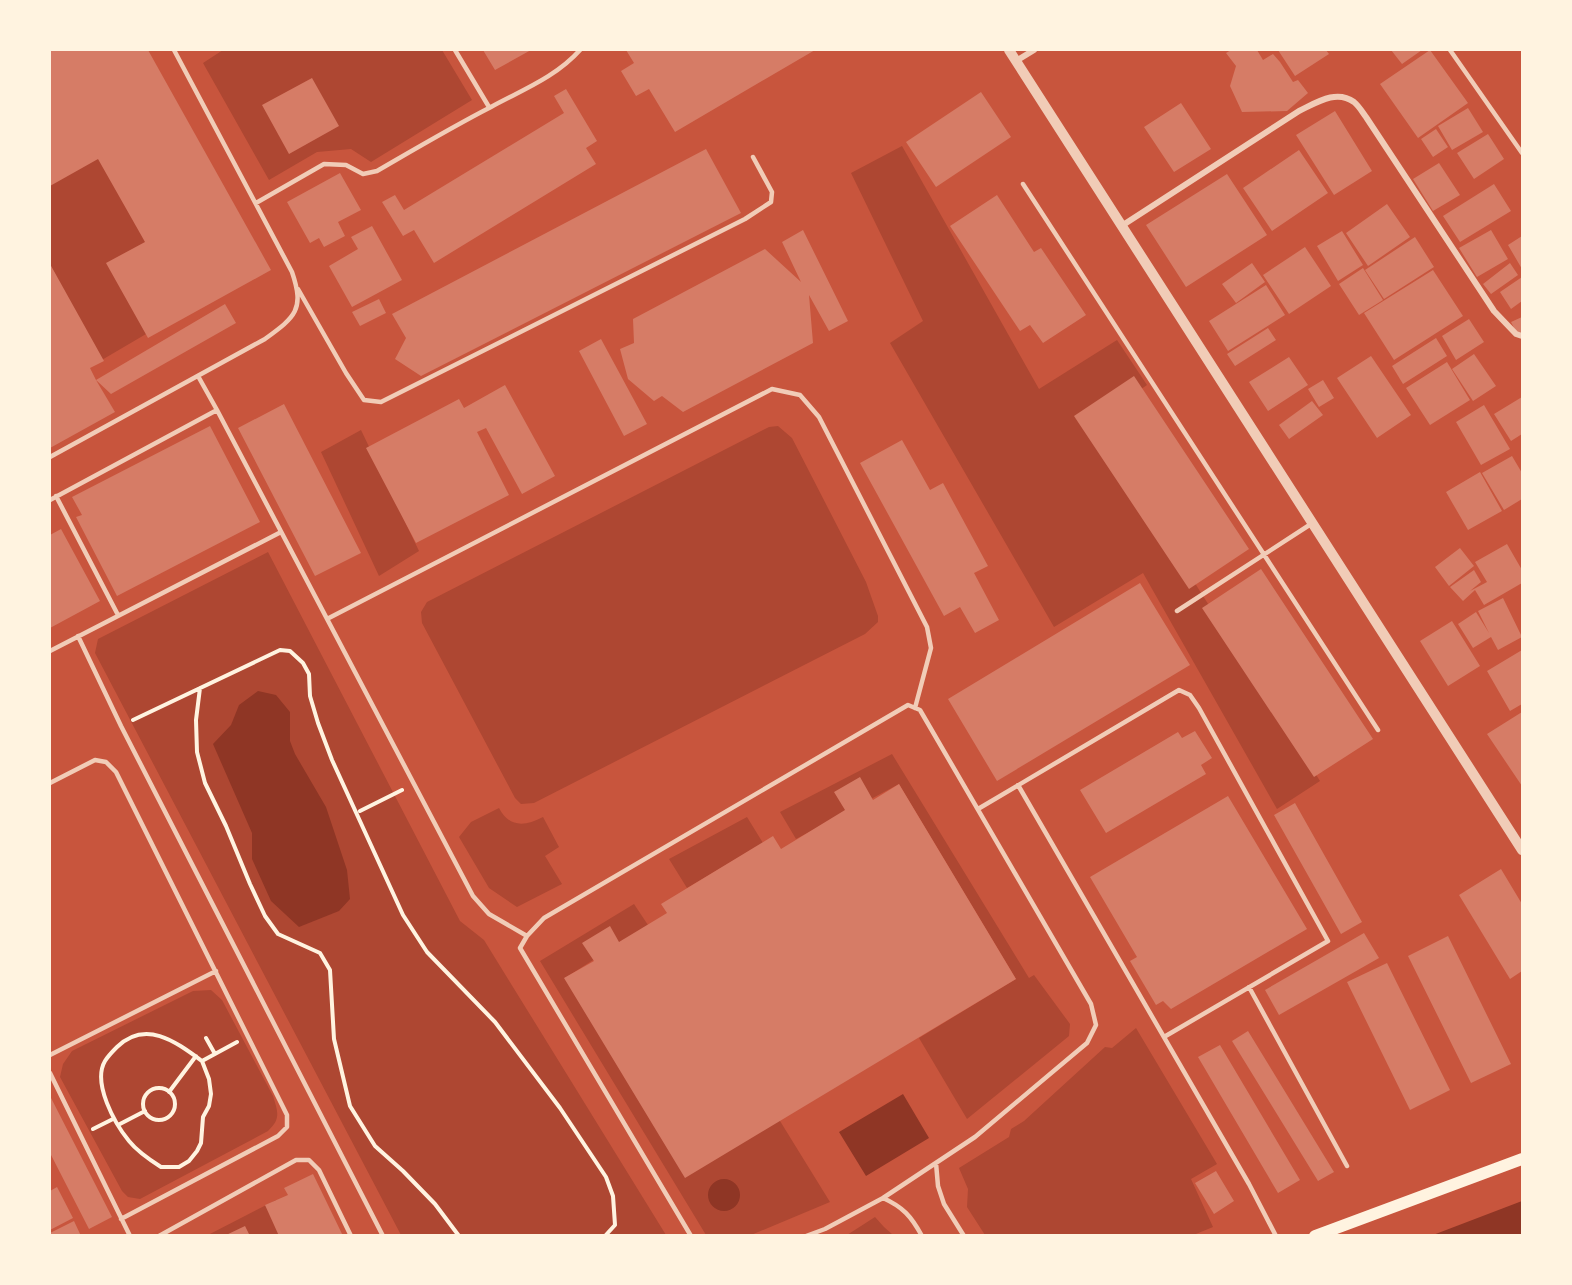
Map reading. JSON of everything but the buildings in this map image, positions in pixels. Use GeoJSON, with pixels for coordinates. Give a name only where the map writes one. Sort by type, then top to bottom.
{"type":"FeatureCollection","features":[{"type":"Feature","properties":{"kind":"main road"},"geometry":{"type":"LineString","coordinates":[[1315,1236],[1522,1159]]}},
{"type":"Feature","properties":{"kind":"street"},"geometry":{"type":"LineString","coordinates":[[1009,50],[1312,523],[1521,842]]}},
{"type":"Feature","properties":{"kind":"street"},"geometry":{"type":"LineString","coordinates":[[1016,61],[1034,50]]}},
{"type":"Feature","properties":{"kind":"street"},"geometry":{"type":"LineString","coordinates":[[1123,225],[1299,111],[1319,101],[1339,96],[1354,102],[1366,117],[1494,310],[1516,334],[1522,336]]}},
{"type":"Feature","properties":{"kind":"lane"},"geometry":{"type":"LineString","coordinates":[[174,50],[292,272],[298,289],[363,400],[381,402],[754,213],[771,202],[772,192],[753,157]]}},
{"type":"Feature","properties":{"kind":"lane"},"geometry":{"type":"LineString","coordinates":[[455,50],[489,107]]}},
{"type":"Feature","properties":{"kind":"lane"},"geometry":{"type":"LineString","coordinates":[[256,203],[324,164],[346,165],[363,174],[377,171],[489,107],[542,80],[580,50]]}},
{"type":"Feature","properties":{"kind":"lane"},"geometry":{"type":"LineString","coordinates":[[1450,50],[1522,153]]}},
{"type":"Feature","properties":{"kind":"lane"},"geometry":{"type":"LineString","coordinates":[[1023,184],[1378,730]]}},
{"type":"Feature","properties":{"kind":"lane"},"geometry":{"type":"LineString","coordinates":[[50,457],[265,339],[288,322],[297,307],[298,289]]}},
{"type":"Feature","properties":{"kind":"lane"},"geometry":{"type":"LineString","coordinates":[[198,376],[473,896],[489,914],[526,936]]}},
{"type":"Feature","properties":{"kind":"lane"},"geometry":{"type":"LineString","coordinates":[[327,619],[772,389],[800,395],[819,417],[927,627],[931,648],[915,708]]}},
{"type":"Feature","properties":{"kind":"lane"},"geometry":{"type":"LineString","coordinates":[[50,500],[217,410]]}},
{"type":"Feature","properties":{"kind":"lane"},"geometry":{"type":"LineString","coordinates":[[56,496],[118,615]]}},
{"type":"Feature","properties":{"kind":"lane"},"geometry":{"type":"LineString","coordinates":[[1177,611],[1312,523]]}},
{"type":"Feature","properties":{"kind":"lane"},"geometry":{"type":"LineString","coordinates":[[50,651],[281,532]]}},
{"type":"Feature","properties":{"kind":"lane"},"geometry":{"type":"LineString","coordinates":[[78,636],[121,726],[383,1236]]}},
{"type":"Feature","properties":{"kind":"lane"},"geometry":{"type":"LineString","coordinates":[[978,809],[1179,690],[1190,696],[1199,708],[1328,941],[1164,1037]]}},
{"type":"Feature","properties":{"kind":"lane"},"geometry":{"type":"LineString","coordinates":[[691,1236],[520,948],[526,936],[544,918],[908,705],[920,710],[1091,1004],[1096,1025],[1087,1043],[975,1137],[883,1198],[825,1229],[806,1236]]}},
{"type":"Feature","properties":{"kind":"lane"},"geometry":{"type":"LineString","coordinates":[[50,783],[95,760],[106,762],[116,772],[287,1114],[287,1126],[278,1136],[121,1220]]}},
{"type":"Feature","properties":{"kind":"lane"},"geometry":{"type":"LineString","coordinates":[[1018,785],[1249,1184],[1276,1236]]}},
{"type":"Feature","properties":{"kind":"lane"},"geometry":{"type":"LineString","coordinates":[[50,1055],[216,971]]}},
{"type":"Feature","properties":{"kind":"lane"},"geometry":{"type":"LineString","coordinates":[[1250,987],[1347,1166]]}},
{"type":"Feature","properties":{"kind":"lane"},"geometry":{"type":"LineString","coordinates":[[50,1073],[130,1236]]}},
{"type":"Feature","properties":{"kind":"lane"},"geometry":{"type":"LineString","coordinates":[[159,1236],[296,1160],[309,1160],[319,1170],[351,1236]]}},
{"type":"Feature","properties":{"kind":"lane"},"geometry":{"type":"LineString","coordinates":[[936,1163],[938,1186],[944,1204],[963,1236]]}},
{"type":"Feature","properties":{"kind":"lane"},"geometry":{"type":"LineString","coordinates":[[883,1198],[897,1204],[914,1221],[922,1236]]}},
{"type":"Feature","properties":{"kind":"path"},"geometry":{"type":"LineString","coordinates":[[121,726],[280,650],[290,651],[303,663],[309,674],[310,696],[318,723],[332,759],[403,915],[428,952],[495,1022],[560,1107],[606,1177],[614,1196],[615,1225],[605,1236]]}},
{"type":"Feature","properties":{"kind":"path"},"geometry":{"type":"LineString","coordinates":[[200,688],[196,720],[197,752],[205,783],[265,916],[278,934],[320,953],[330,970],[334,1040],[350,1106],[375,1146],[435,1204],[459,1236]]}},
{"type":"Feature","properties":{"kind":"path"},"geometry":{"type":"LineString","coordinates":[[360,811],[413,784]]}},
{"type":"Feature","properties":{"kind":"path"},"geometry":{"type":"LineString","coordinates":[[152,1034],[170,1039],[196,1056],[202,1061],[209,1079],[211,1094],[210,1106],[203,1117],[201,1143],[189,1161],[179,1167],[161,1167],[130,1142],[113,1119],[102,1090],[101,1072],[104,1062],[124,1041],[137,1035],[152,1034]]}},
{"type":"Feature","properties":{"kind":"path"},"geometry":{"type":"LineString","coordinates":[[202,1061],[248,1036]]}},
{"type":"Feature","properties":{"kind":"path"},"geometry":{"type":"LineString","coordinates":[[206,1038],[215,1054]]}},
{"type":"Feature","properties":{"kind":"path"},"geometry":{"type":"LineString","coordinates":[[169,1092],[196,1056]]}},
{"type":"Feature","properties":{"kind":"path"},"geometry":{"type":"LineString","coordinates":[[159,1088],[169,1092],[175,1105],[173,1110],[167,1118],[157,1120],[152,1118],[145,1111],[143,1100],[149,1092],[159,1088]]}},
{"type":"Feature","properties":{"kind":"path"},"geometry":{"type":"LineString","coordinates":[[118,1125],[145,1111]]}},
{"type":"Feature","properties":{"kind":"path"},"geometry":{"type":"LineString","coordinates":[[80,1135],[113,1119]]}},
{"type":"Feature","properties":{"kind":"shaded area"},"geometry":{"type":"Polygon","coordinates":[[[223,50],[442,50],[472,100],[371,162],[351,149],[317,152],[269,180],[203,63],[223,50]]]}},
{"type":"Feature","properties":{"kind":"shaded area"},"geometry":{"type":"Polygon","coordinates":[[[50,71],[192,307],[66,381],[50,371],[50,71]]]}},
{"type":"Feature","properties":{"kind":"shaded area"},"geometry":{"type":"Polygon","coordinates":[[[902,146],[1039,389],[1117,340],[1147,385],[1093,422],[1320,781],[1277,809],[1143,573],[1054,627],[890,343],[923,321],[851,173],[902,146]]]}},
{"type":"Feature","properties":{"kind":"shaded area"},"geometry":{"type":"Polygon","coordinates":[[[778,426],[792,438],[866,582],[878,622],[865,634],[534,803],[521,804],[515,798],[422,623],[421,612],[427,602],[769,427],[778,426]]]}},
{"type":"Feature","properties":{"kind":"shaded area"},"geometry":{"type":"Polygon","coordinates":[[[361,430],[419,551],[379,576],[321,452],[361,430]]]}},
{"type":"Feature","properties":{"kind":"shaded area"},"geometry":{"type":"Polygon","coordinates":[[[268,552],[460,921],[484,940],[666,1235],[401,1235],[95,653],[98,639],[268,552]]]}},
{"type":"Feature","properties":{"kind":"shaded area"},"geometry":{"type":"Polygon","coordinates":[[[258,691],[276,695],[290,712],[290,741],[295,754],[326,807],[347,870],[350,899],[339,911],[299,927],[271,901],[252,859],[252,833],[213,744],[231,725],[239,705],[258,691]]]}},
{"type":"Feature","properties":{"kind":"shaded area"},"geometry":{"type":"Polygon","coordinates":[[[892,754],[1029,978],[1034,975],[1070,1024],[1069,1036],[967,1119],[919,1038],[1016,979],[899,784],[796,839],[780,812],[892,754]]]}},
{"type":"Feature","properties":{"kind":"shaded area"},"geometry":{"type":"Polygon","coordinates":[[[499,808],[512,822],[523,824],[543,817],[559,847],[545,856],[562,884],[517,907],[489,888],[459,837],[471,822],[499,808]]]}},
{"type":"Feature","properties":{"kind":"shaded area"},"geometry":{"type":"Polygon","coordinates":[[[747,817],[763,843],[687,888],[669,859],[747,817]]]}},
{"type":"Feature","properties":{"kind":"shaded area"},"geometry":{"type":"Polygon","coordinates":[[[634,904],[648,925],[565,978],[780,1121],[830,1202],[751,1235],[706,1235],[540,961],[634,904]]]}},
{"type":"Feature","properties":{"kind":"shaded area"},"geometry":{"type":"Polygon","coordinates":[[[211,990],[222,1000],[273,1096],[277,1119],[268,1131],[140,1199],[128,1197],[122,1191],[60,1077],[63,1064],[72,1051],[193,991],[211,990]]]}},
{"type":"Feature","properties":{"kind":"shaded area"},"geometry":{"type":"Polygon","coordinates":[[[1136,1028],[1217,1164],[1191,1179],[1213,1227],[1191,1236],[985,1235],[967,1207],[968,1189],[959,1168],[1009,1137],[1011,1129],[1024,1121],[1105,1047],[1112,1048],[1136,1028]]]}},
{"type":"Feature","properties":{"kind":"shaded area"},"geometry":{"type":"Polygon","coordinates":[[[903,1094],[929,1138],[866,1176],[839,1132],[903,1094]]]}},
{"type":"Feature","properties":{"kind":"shaded area"},"geometry":{"type":"Polygon","coordinates":[[[724,1179],[735,1184],[740,1195],[735,1206],[724,1211],[713,1206],[708,1195],[713,1184],[724,1179]]]}},
{"type":"Feature","properties":{"kind":"shaded area"},"geometry":{"type":"Polygon","coordinates":[[[276,1200],[292,1236],[206,1236],[276,1200]]]}},
{"type":"Feature","properties":{"kind":"shaded area"},"geometry":{"type":"Polygon","coordinates":[[[1522,1201],[1522,1235],[1433,1235],[1522,1201]]]}},
{"type":"Feature","properties":{"kind":"shaded area"},"geometry":{"type":"Polygon","coordinates":[[[875,1217],[893,1235],[847,1235],[875,1217]]]}}]}
